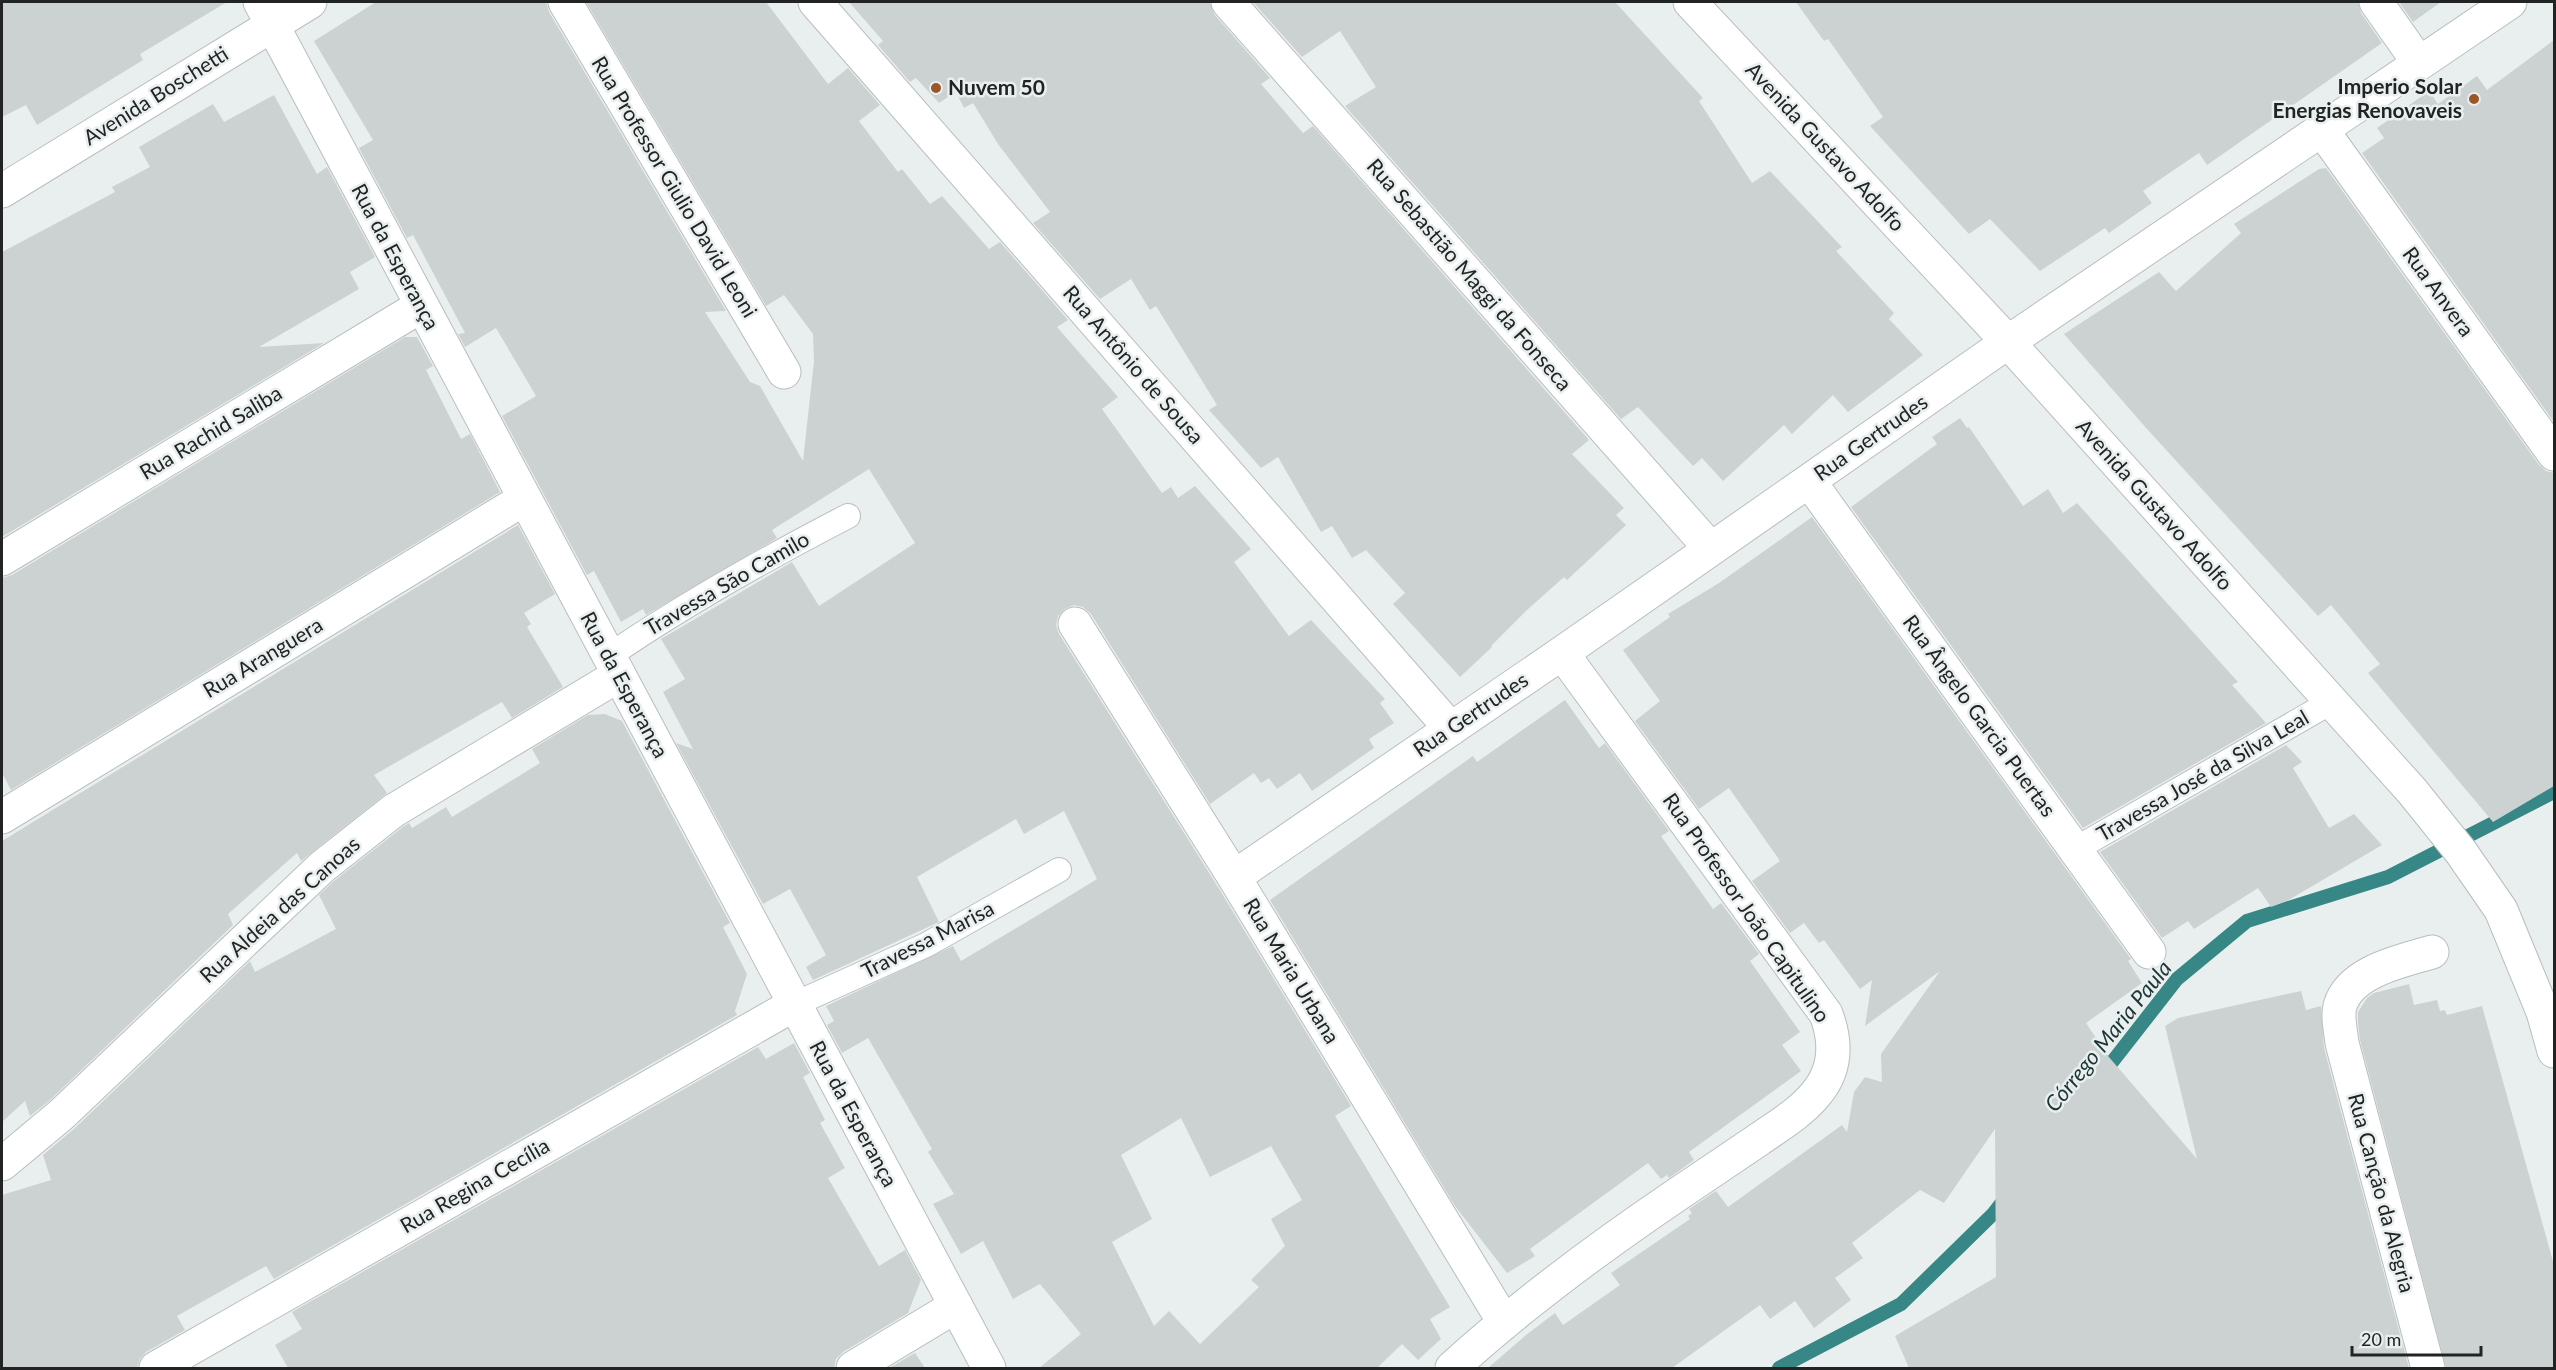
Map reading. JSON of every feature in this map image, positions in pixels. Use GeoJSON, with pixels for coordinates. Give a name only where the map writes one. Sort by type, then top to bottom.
{"type":"FeatureCollection","features":[{"type":"Feature","properties":{"kind":"street","name":"Avenida Boschetti"},"geometry":{"type":"LineString","coordinates":[[2,191],[265,14],[310,2]]}},
{"type":"Feature","properties":{"kind":"street","name":"Rua Professor Giulio David Leoni"},"geometry":{"type":"LineString","coordinates":[[565,2],[784,372]]}},
{"type":"Feature","properties":{"kind":"street","name":"Rua Antônio de Sousa"},"geometry":{"type":"LineString","coordinates":[[815,2],[1450,729]]}},
{"type":"Feature","properties":{"kind":"street","name":"Rua Sebastião Maggi da Fonseca"},"geometry":{"type":"LineString","coordinates":[[1228,2],[1710,548]]}},
{"type":"Feature","properties":{"kind":"street","name":"Avenida Gustavo Adolfo"},"geometry":{"type":"LineString","coordinates":[[1690,2],[2008,342],[2412,791],[2461,852],[2501,910],[2549,1009],[2554,1051]]}},
{"type":"Feature","properties":{"kind":"street"},"geometry":{"type":"LineString","coordinates":[[2376,2],[2419,63]]}},
{"type":"Feature","properties":{"kind":"street","name":"Rua Gertrudes"},"geometry":{"type":"LineString","coordinates":[[1234,877],[1562,653],[2008,342],[2510,2]]}},
{"type":"Feature","properties":{"kind":"street","name":"Rua da Esperança"},"geometry":{"type":"LineString","coordinates":[[265,14],[989,1368]]}},
{"type":"Feature","properties":{"kind":"street","name":"Rua Anvera"},"geometry":{"type":"LineString","coordinates":[[2322,130],[2554,454]]}},
{"type":"Feature","properties":{"kind":"street","name":"Rua Rachid Saliba"},"geometry":{"type":"LineString","coordinates":[[2,560],[421,306]]}},
{"type":"Feature","properties":{"kind":"street","name":"Rua Ângelo Garcia Puertas"},"geometry":{"type":"LineString","coordinates":[[1809,481],[2149,952]]}},
{"type":"Feature","properties":{"kind":"street","name":"Rua Aranguera"},"geometry":{"type":"LineString","coordinates":[[2,817],[524,499]]}},
{"type":"Feature","properties":{"kind":"street","name":"Rua Maria Urbana"},"geometry":{"type":"LineString","coordinates":[[1075,624],[1234,877],[1504,1322]]}},
{"type":"Feature","properties":{"kind":"street","name":"Rua Professor João Capitulino"},"geometry":{"type":"LineString","coordinates":[[1452,1368],[1504,1322],[1646,1216],[1791,1117],[1815,1095],[1827,1077],[1834,1056],[1834,1034],[1826,1014],[1562,653]]}},
{"type":"Feature","properties":{"kind":"street","name":"Rua Aldeia das Canoas"},"geometry":{"type":"LineString","coordinates":[[2,1164],[62,1114],[331,860],[393,811],[614,666]]}},
{"type":"Feature","properties":{"kind":"street","name":"Rua Canção da Alegria"},"geometry":{"type":"LineString","coordinates":[[2428,1368],[2342,1044],[2339,1016],[2340,1006],[2349,991],[2363,977],[2392,964],[2432,952]]}},
{"type":"Feature","properties":{"kind":"street","name":"Rua Regina Cecília"},"geometry":{"type":"LineString","coordinates":[[156,1368],[795,1004]]}},
{"type":"Feature","properties":{"kind":"street"},"geometry":{"type":"LineString","coordinates":[[853,1368],[956,1306]]}},
{"type":"Feature","properties":{"kind":"lane","name":"Travessa São Camilo"},"geometry":{"type":"LineString","coordinates":[[614,666],[653,625],[746,569],[848,516]]}},
{"type":"Feature","properties":{"kind":"lane","name":"Travessa José da Silva Leal"},"geometry":{"type":"LineString","coordinates":[[2074,849],[2331,702]]}},
{"type":"Feature","properties":{"kind":"lane","name":"Travessa Marisa"},"geometry":{"type":"LineString","coordinates":[[795,1004],[926,945],[1059,870]]}},
{"type":"Feature","properties":{"kind":"building"},"geometry":{"type":"Polygon","coordinates":[[[2,2],[227,2],[140,54],[143,60],[37,125],[26,105],[2,117],[2,2]]]}},
{"type":"Feature","properties":{"kind":"building"},"geometry":{"type":"Polygon","coordinates":[[[376,2],[546,2],[549,12],[726,311],[705,312],[750,382],[760,386],[803,461],[814,361],[813,334],[784,295],[766,306],[586,2],[766,2],[828,84],[848,68],[880,105],[859,121],[898,172],[902,169],[930,204],[942,196],[989,249],[1000,242],[1068,320],[1057,327],[1118,397],[1102,409],[1162,493],[1171,487],[1178,498],[1195,486],[1251,549],[1234,562],[1289,636],[1311,620],[1385,699],[1380,703],[1394,723],[1369,739],[1374,748],[1312,791],[1300,773],[1277,789],[1269,778],[1261,783],[1254,773],[1210,804],[1091,614],[1083,607],[1074,605],[1065,609],[1058,616],[1056,625],[1059,634],[1218,887],[1351,1106],[1335,1116],[1450,1307],[1430,1319],[1441,1339],[1418,1360],[1402,1344],[1377,1368],[1039,1368],[1081,1334],[1040,1284],[1013,1299],[983,1241],[961,1254],[933,1204],[954,1194],[928,1152],[932,1149],[868,1038],[842,1053],[827,1025],[834,1021],[826,1006],[953,946],[961,961],[1097,879],[1064,811],[1024,834],[1016,819],[917,877],[939,922],[813,980],[806,967],[826,955],[790,889],[763,904],[676,743],[693,749],[663,692],[685,679],[661,639],[792,562],[819,606],[915,543],[869,469],[772,530],[777,538],[646,615],[643,609],[621,622],[594,571],[587,575],[502,416],[536,396],[496,328],[465,347],[458,334],[465,333],[413,235],[407,238],[359,148],[373,140],[314,41],[376,2]],[[1181,1118],[1121,1155],[1152,1219],[1112,1242],[1154,1326],[1169,1311],[1200,1344],[1259,1287],[1251,1280],[1285,1246],[1271,1219],[1302,1200],[1271,1146],[1210,1177],[1181,1118]]]}},
{"type":"Feature","properties":{"kind":"building"},"geometry":{"type":"Polygon","coordinates":[[[849,2],[1210,2],[1214,14],[1270,78],[1261,84],[1303,133],[1313,126],[1589,440],[1572,454],[1624,508],[1616,515],[1626,525],[1567,580],[1564,577],[1527,610],[1460,677],[1393,604],[1405,593],[1366,550],[1352,558],[1332,526],[1321,532],[1278,457],[1261,468],[1209,410],[1217,405],[1156,306],[1150,310],[1131,279],[1100,299],[1033,223],[1050,212],[998,144],[973,103],[964,108],[956,92],[939,103],[916,78],[910,82],[878,45],[883,41],[849,2]]]}},
{"type":"Feature","properties":{"kind":"building"},"geometry":{"type":"Polygon","coordinates":[[[1253,2],[1615,2],[1703,98],[1699,101],[1752,183],[1770,171],[1842,247],[1836,251],[1894,313],[1889,319],[1923,355],[1848,412],[1833,395],[1792,434],[1784,425],[1723,481],[1702,458],[1693,466],[1638,407],[1621,419],[1345,106],[1376,87],[1340,31],[1302,57],[1253,2]]]}},
{"type":"Feature","properties":{"kind":"building"},"geometry":{"type":"Polygon","coordinates":[[[1796,2],[2358,2],[2361,13],[2382,43],[2207,165],[2199,153],[2143,191],[2152,203],[2109,233],[2105,228],[2040,271],[1990,219],[1969,234],[1870,126],[1883,117],[1828,39],[1824,41],[1796,2]]]}},
{"type":"Feature","properties":{"kind":"building"},"geometry":{"type":"Polygon","coordinates":[[[2399,2],[2441,2],[2413,22],[2399,2]]]}},
{"type":"Feature","properties":{"kind":"building"},"geometry":{"type":"Polygon","coordinates":[[[2554,40],[2554,422],[2362,153],[2384,138],[2377,128],[2429,91],[2438,104],[2477,76],[2487,90],[2554,40]]]}},
{"type":"Feature","properties":{"kind":"building"},"geometry":{"type":"Polygon","coordinates":[[[274,95],[317,174],[327,167],[375,257],[350,272],[359,289],[259,347],[324,343],[2,537],[2,252],[115,192],[112,187],[150,167],[139,147],[213,104],[224,122],[274,95]]]}},
{"type":"Feature","properties":{"kind":"building"},"geometry":{"type":"Polygon","coordinates":[[[2326,168],[2539,465],[2546,471],[2554,473],[2554,786],[2493,822],[2368,673],[2380,664],[2331,605],[2318,616],[2147,429],[2064,334],[2159,272],[2176,291],[2241,233],[2234,224],[2319,169],[2326,168]]]}},
{"type":"Feature","properties":{"kind":"building"},"geometry":{"type":"Polygon","coordinates":[[[405,337],[417,337],[433,366],[426,370],[461,439],[470,434],[500,492],[11,790],[2,773],[2,578],[12,575],[405,337]]]}},
{"type":"Feature","properties":{"kind":"building"},"geometry":{"type":"Polygon","coordinates":[[[1960,418],[1967,428],[1969,427],[2023,506],[2048,489],[2063,513],[2077,503],[2238,682],[2232,685],[2266,723],[2083,828],[1851,507],[1937,444],[1932,437],[1960,418]]]}},
{"type":"Feature","properties":{"kind":"building"},"geometry":{"type":"Polygon","coordinates":[[[1812,517],[2131,959],[2128,961],[2142,983],[2086,1023],[2108,1056],[2197,1159],[2165,1026],[2178,1018],[2301,991],[2306,1010],[2321,1006],[2324,1048],[2409,1368],[1909,1368],[1895,1336],[1996,1277],[1995,1129],[1944,1203],[1920,1190],[1852,1243],[1863,1258],[1835,1278],[1851,1300],[1814,1328],[1795,1301],[1770,1319],[1760,1305],[1672,1368],[1488,1368],[1555,1313],[1563,1325],[1620,1285],[1611,1273],[1690,1219],[1688,1216],[1692,1213],[1689,1209],[1716,1191],[1728,1207],[1842,1125],[1847,1132],[1854,1092],[1865,1077],[1882,1082],[1881,1054],[1940,971],[1865,1026],[1872,980],[1860,989],[1824,940],[1819,943],[1804,923],[1790,933],[1752,881],[1780,861],[1729,788],[1699,809],[1635,721],[1660,701],[1623,650],[1670,617],[1668,614],[1719,583],[1812,517]]]}},
{"type":"Feature","properties":{"kind":"building"},"geometry":{"type":"Polygon","coordinates":[[[518,525],[555,594],[524,613],[531,624],[527,627],[563,687],[512,718],[502,702],[374,775],[387,793],[301,861],[297,853],[228,914],[233,925],[50,1100],[30,1116],[25,1101],[2,1122],[2,841],[518,525]]]}},
{"type":"Feature","properties":{"kind":"building"},"geometry":{"type":"Polygon","coordinates":[[[1565,700],[1599,748],[1605,743],[1669,831],[1661,836],[1713,909],[1721,903],[1759,954],[1750,961],[1800,1032],[1782,1045],[1801,1071],[1689,1152],[1694,1160],[1669,1178],[1667,1175],[1661,1179],[1648,1163],[1530,1249],[1535,1256],[1507,1273],[1455,1206],[1270,900],[1473,756],[1477,762],[1565,700]]]}},
{"type":"Feature","properties":{"kind":"building"},"geometry":{"type":"Polygon","coordinates":[[[605,714],[622,721],[730,923],[723,927],[747,974],[735,1011],[737,1015],[274,1279],[266,1266],[177,1316],[185,1330],[146,1352],[137,1368],[2,1368],[2,1195],[51,1180],[43,1155],[75,1128],[250,961],[255,972],[336,929],[319,895],[334,881],[404,826],[409,823],[412,828],[446,807],[452,817],[540,763],[532,749],[588,715],[605,714]]]}},
{"type":"Feature","properties":{"kind":"building"},"geometry":{"type":"Polygon","coordinates":[[[2286,745],[2302,762],[2293,768],[2329,828],[2354,814],[2382,845],[2287,901],[2271,907],[2258,888],[2194,929],[2188,921],[2162,938],[2100,852],[2286,745]]]}},
{"type":"Feature","properties":{"kind":"building"},"geometry":{"type":"Polygon","coordinates":[[[2409,984],[2414,1005],[2437,1000],[2440,1011],[2445,1010],[2447,1015],[2482,1006],[2554,1265],[2554,1368],[2446,1368],[2360,1040],[2358,1022],[2358,1012],[2367,998],[2374,993],[2409,984]]]}},
{"type":"Feature","properties":{"kind":"building"},"geometry":{"type":"Polygon","coordinates":[[[794,1043],[810,1073],[803,1077],[825,1120],[820,1123],[845,1168],[828,1178],[879,1266],[905,1250],[921,1280],[908,1313],[843,1352],[836,1359],[834,1368],[288,1368],[275,1345],[302,1329],[292,1312],[758,1047],[766,1059],[794,1043]]]}},
{"type":"Feature","properties":{"kind":"building"},"geometry":{"type":"Polygon","coordinates":[[[915,1353],[925,1368],[889,1368],[915,1353]]]}},
{"type":"Feature","properties":{"kind":"waterway","name":"Córrego Maria Paula"},"geometry":{"type":"LineString","coordinates":[[2102,1075],[2177,979],[2247,921],[2388,877],[2554,792]]}},
{"type":"Feature","properties":{"kind":"waterway","name":"Córrego Maria Paula"},"geometry":{"type":"LineString","coordinates":[[1779,1368],[1901,1304],[1993,1214],[2007,1196]]}},
{"type":"Feature","properties":{"kind":"place","name":"Nuvem 50"},"geometry":{"type":"Point","coordinates":[936,88]}},
{"type":"Feature","properties":{"kind":"place","name":"Imperio Solar Energias Renovaveis"},"geometry":{"type":"Point","coordinates":[2474,99]}}]}
